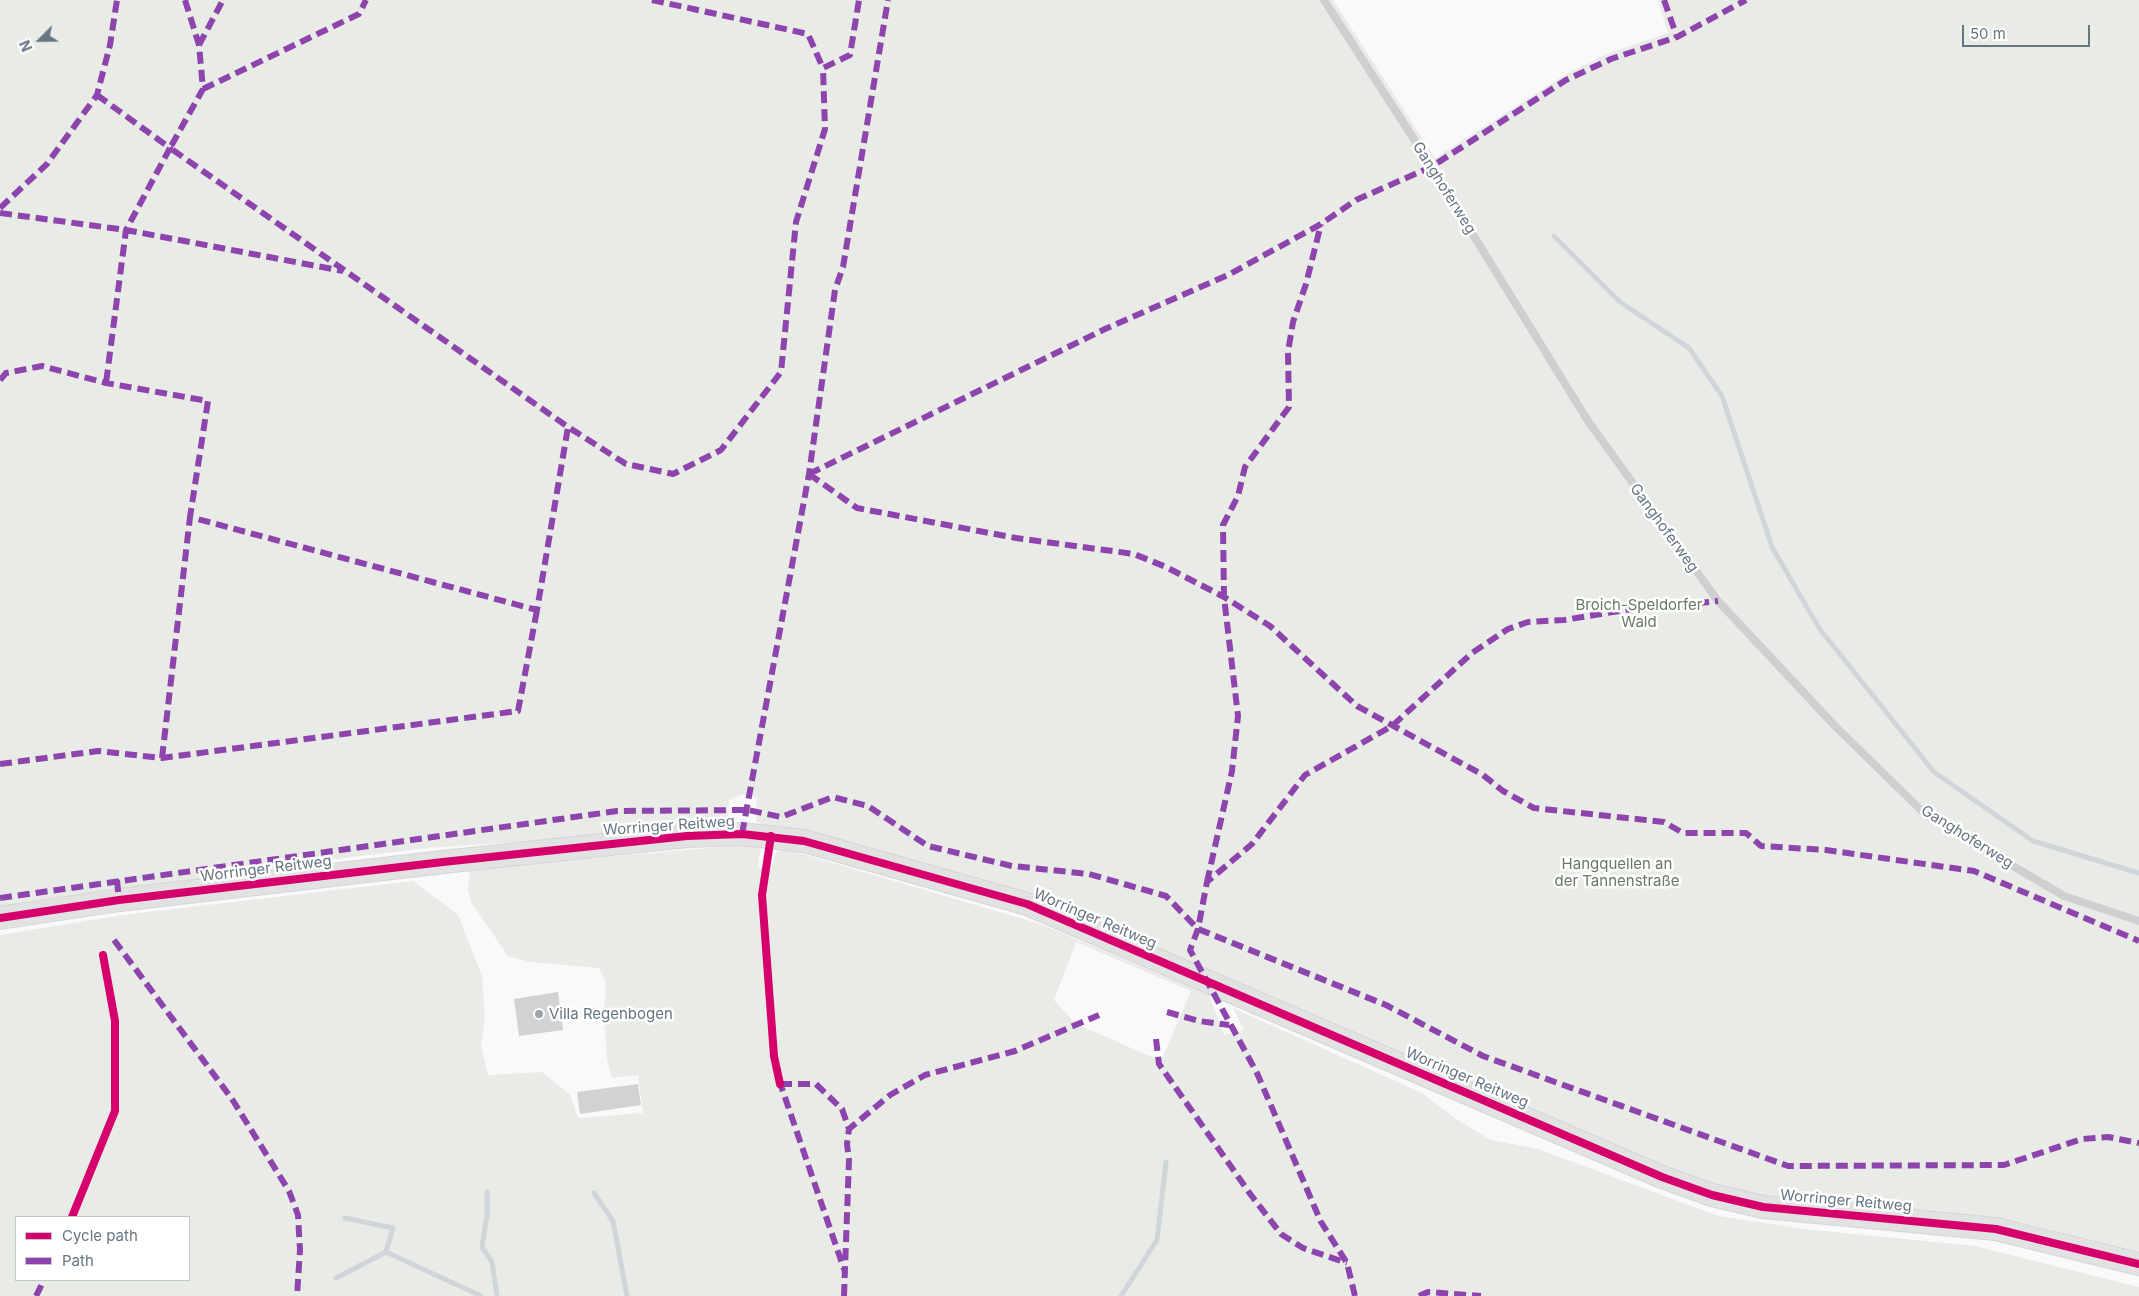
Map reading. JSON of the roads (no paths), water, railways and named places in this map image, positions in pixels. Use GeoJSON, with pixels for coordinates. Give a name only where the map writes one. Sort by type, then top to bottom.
{"type":"FeatureCollection","features":[{"type":"Feature","properties":{"kind":"street","name":"Worringer Reitweg"},"geometry":{"type":"LineString","coordinates":[[0,918],[129,899],[443,862],[687,836],[742,834],[804,841],[1027,904],[1662,1177],[1712,1195],[1763,1207],[1996,1229],[2139,1264]]}},
{"type":"Feature","properties":{"kind":"lane","name":"Ganghoferweg"},"geometry":{"type":"LineString","coordinates":[[1324,0],[1419,147],[1588,421],[1624,474],[1718,601],[1834,726],[1926,815],[2064,896],[2139,921]]}},
{"type":"Feature","properties":{"kind":"waterway"},"geometry":{"type":"LineString","coordinates":[[1554,236],[1620,302],[1689,348],[1722,396],[1772,547],[1819,628],[1934,772],[2033,841],[2139,873]]}},
{"type":"Feature","properties":{"kind":"waterway"},"geometry":{"type":"LineString","coordinates":[[1121,1296],[1157,1240],[1166,1162]]}},
{"type":"Feature","properties":{"kind":"waterway"},"geometry":{"type":"LineString","coordinates":[[487,1192],[487,1214],[482,1247],[492,1262],[497,1296]]}},
{"type":"Feature","properties":{"kind":"waterway"},"geometry":{"type":"LineString","coordinates":[[594,1193],[613,1221],[627,1296]]}},
{"type":"Feature","properties":{"kind":"waterway"},"geometry":{"type":"LineString","coordinates":[[345,1218],[393,1228],[386,1252]]}},
{"type":"Feature","properties":{"kind":"waterway"},"geometry":{"type":"LineString","coordinates":[[336,1278],[386,1252],[481,1296]]}},
{"type":"Feature","properties":{"kind":"place","name":"Villa Regenbogen"},"geometry":{"type":"Point","coordinates":[539,1014]}},
{"type":"Feature","properties":{"kind":"park label","name":"Broich-Speldorfer Wald"},"geometry":{"type":"Point","coordinates":[1639,614]}},
{"type":"Feature","properties":{"kind":"park label","name":"Hangquellen an der Tannenstraße"},"geometry":{"type":"Point","coordinates":[1617,872]}}]}
